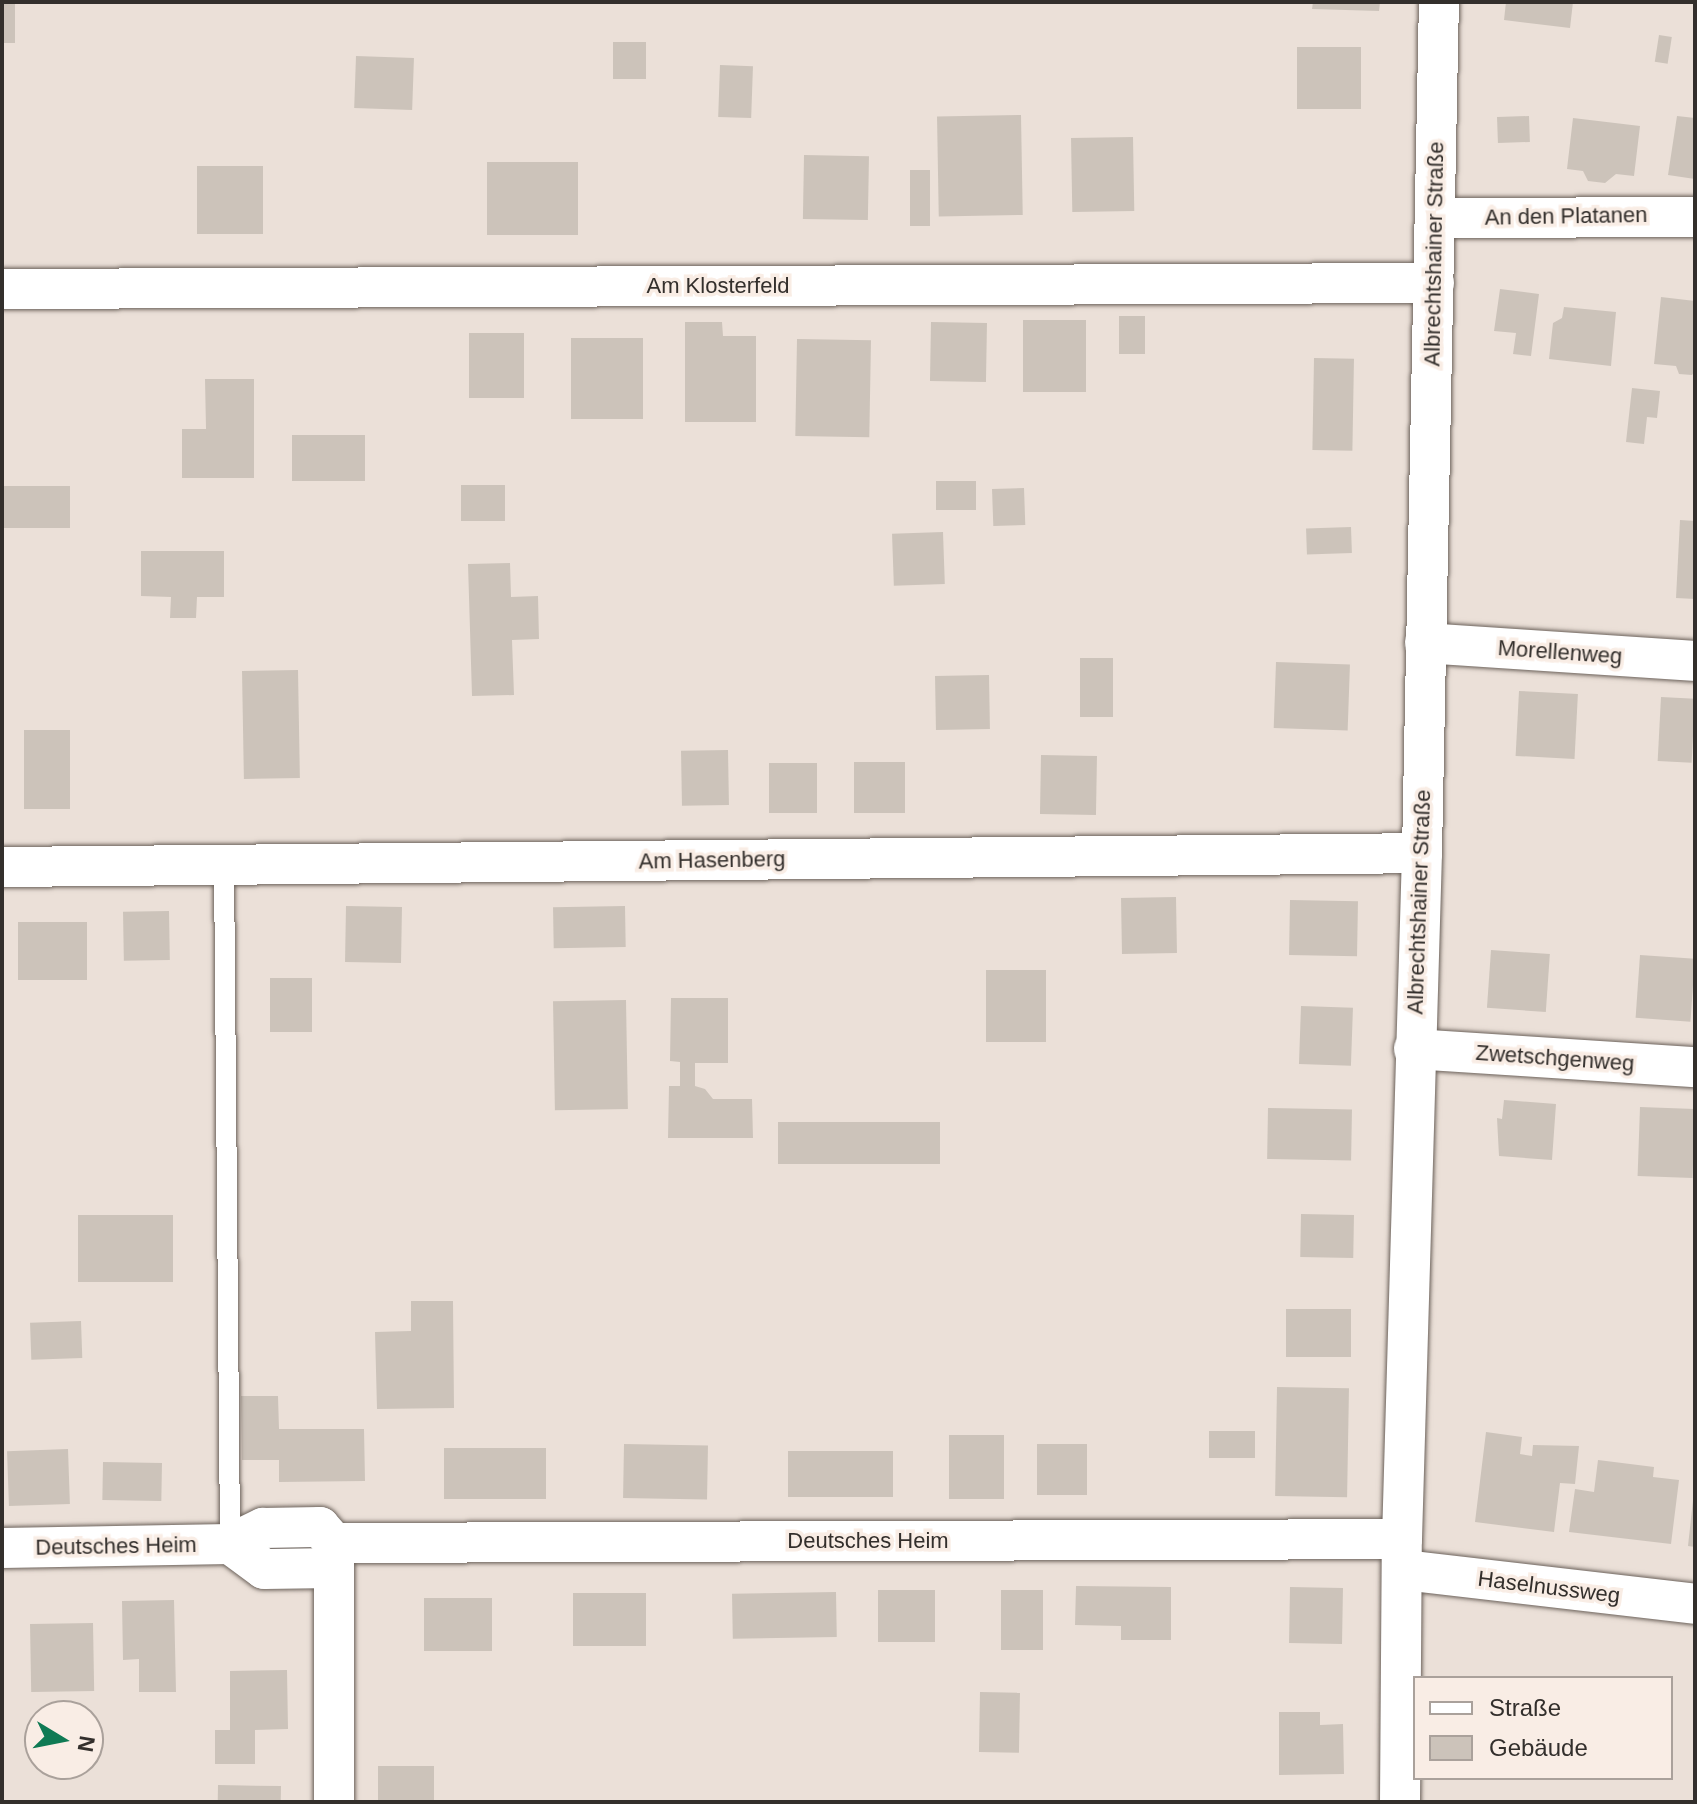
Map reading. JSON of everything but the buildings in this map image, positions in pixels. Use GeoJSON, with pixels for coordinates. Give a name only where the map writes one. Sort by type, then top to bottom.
{"type":"FeatureCollection","features":[{"type":"Feature","properties":{"kind":"street","name":"Albrechtshainer Straße"},"geometry":{"type":"LineString","coordinates":[[1400,1802],[1439,2]]}},
{"type":"Feature","properties":{"kind":"street","name":"An den Platanen"},"geometry":{"type":"LineString","coordinates":[[1436,218],[1695,217]]}},
{"type":"Feature","properties":{"kind":"street","name":"Am Klosterfeld"},"geometry":{"type":"LineString","coordinates":[[2,289],[1434,283]]}},
{"type":"Feature","properties":{"kind":"street","name":"Morellenweg"},"geometry":{"type":"LineString","coordinates":[[1425,643],[1695,661]]}},
{"type":"Feature","properties":{"kind":"street","name":"Am Hasenberg"},"geometry":{"type":"LineString","coordinates":[[2,867],[1422,853]]}},
{"type":"Feature","properties":{"kind":"street","name":"Zwetschgenweg"},"geometry":{"type":"LineString","coordinates":[[1414,1049],[1695,1067]]}},
{"type":"Feature","properties":{"kind":"street","name":"Deutsches Heim"},"geometry":{"type":"LineString","coordinates":[[2,1548],[230,1544],[263,1528],[320,1527],[334,1555],[1403,1555]]}},
{"type":"Feature","properties":{"kind":"street"},"geometry":{"type":"LineString","coordinates":[[334,1555],[334,1802]]}},
{"type":"Feature","properties":{"kind":"street","name":"Haselnussweg"},"geometry":{"type":"LineString","coordinates":[[1403,1555],[1695,1604]]}},
{"type":"Feature","properties":{"kind":"lane"},"geometry":{"type":"LineString","coordinates":[[224,865],[230,1544]]}}]}
